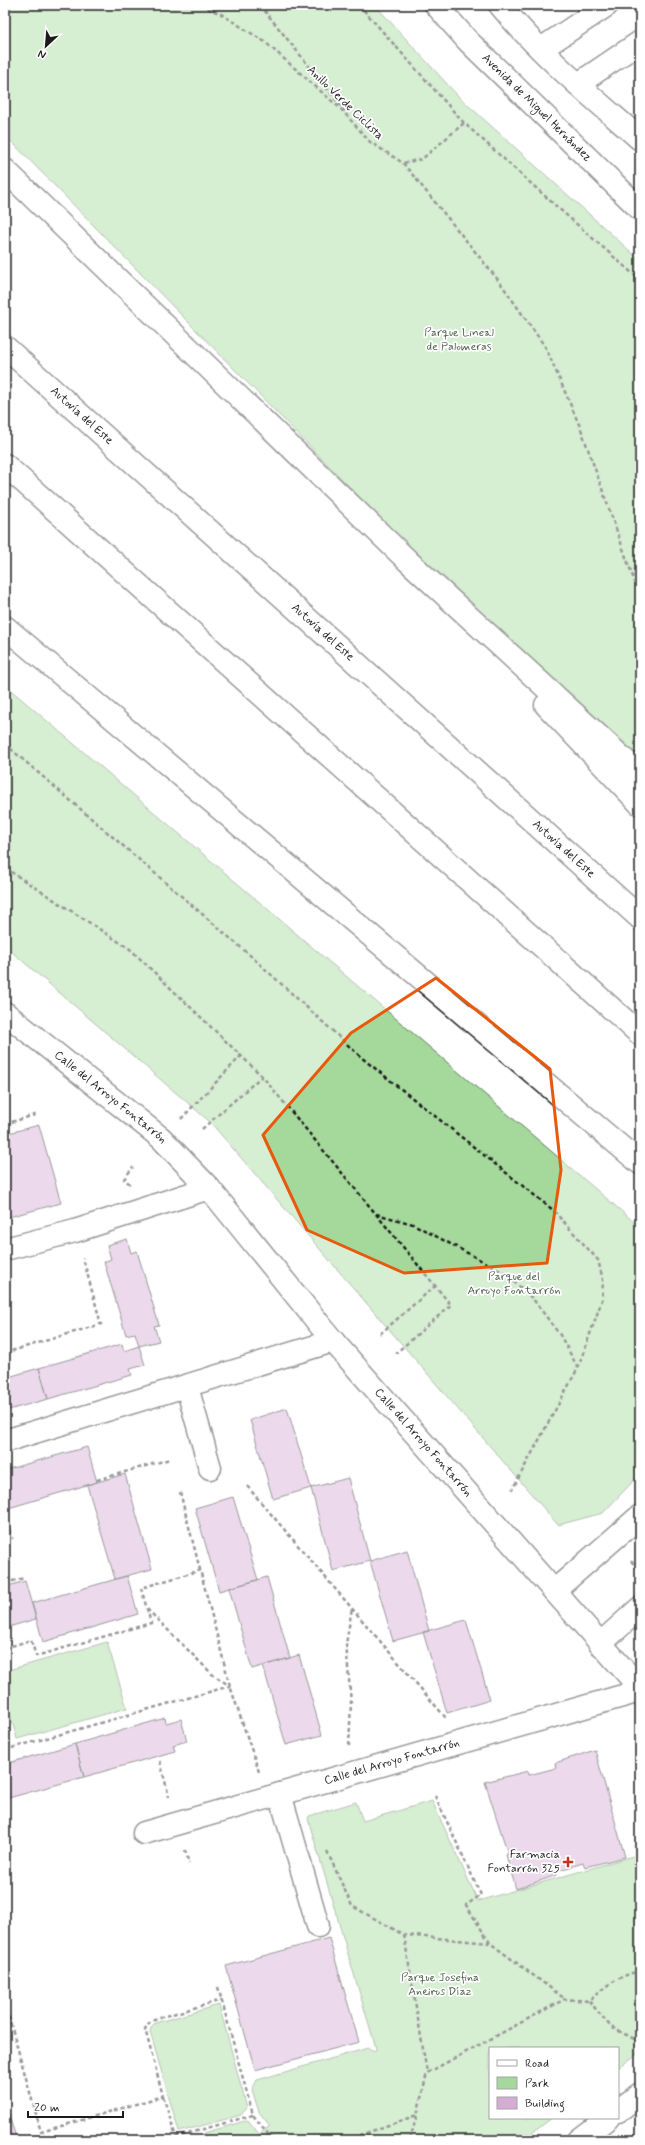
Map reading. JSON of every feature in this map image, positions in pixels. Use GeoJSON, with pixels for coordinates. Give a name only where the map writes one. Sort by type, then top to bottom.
{"type":"FeatureCollection","features":[{"type":"Feature","properties":{"kind":"main road","name":"Avenida de Miguel Hernández"},"geometry":{"type":"LineString","coordinates":[[436,5],[468,42],[640,209]]}},
{"type":"Feature","properties":{"kind":"main road"},"geometry":{"type":"LineString","coordinates":[[500,5],[541,49],[640,139]]}},
{"type":"Feature","properties":{"kind":"main road"},"geometry":{"type":"LineString","coordinates":[[541,49],[606,5]]}},
{"type":"Feature","properties":{"kind":"main road"},"geometry":{"type":"LineString","coordinates":[[578,84],[640,42]]}},
{"type":"Feature","properties":{"kind":"main road"},"geometry":{"type":"LineString","coordinates":[[5,170],[408,561],[640,774]]}},
{"type":"Feature","properties":{"kind":"main road","name":"Autovía del Este"},"geometry":{"type":"LineString","coordinates":[[5,347],[640,918]]}},
{"type":"Feature","properties":{"kind":"main road"},"geometry":{"type":"LineString","coordinates":[[5,465],[640,1034]]}},
{"type":"Feature","properties":{"kind":"main road"},"geometry":{"type":"LineString","coordinates":[[5,468],[28,486]]}},
{"type":"Feature","properties":{"kind":"main road"},"geometry":{"type":"LineString","coordinates":[[408,561],[640,804]]}},
{"type":"Feature","properties":{"kind":"main road"},"geometry":{"type":"LineString","coordinates":[[5,627],[638,1162]]}},
{"type":"Feature","properties":{"kind":"main road","name":"Calle del Arroyo Fontarrón"},"geometry":{"type":"LineString","coordinates":[[5,1013],[161,1138],[209,1188],[333,1341],[640,1690],[144,1833]]}},
{"type":"Feature","properties":{"kind":"main road"},"geometry":{"type":"LineString","coordinates":[[5,1249],[74,1231],[209,1188]]}},
{"type":"Feature","properties":{"kind":"main road"},"geometry":{"type":"LineString","coordinates":[[5,1441],[187,1387],[333,1341]]}},
{"type":"Feature","properties":{"kind":"main road"},"geometry":{"type":"LineString","coordinates":[[187,1387],[210,1468]]}},
{"type":"Feature","properties":{"kind":"main road"},"geometry":{"type":"LineString","coordinates":[[554,1591],[640,1516]]}},
{"type":"Feature","properties":{"kind":"main road"},"geometry":{"type":"LineString","coordinates":[[600,1644],[640,1608]]}},
{"type":"Feature","properties":{"kind":"main road"},"geometry":{"type":"LineString","coordinates":[[280,1794],[318,1926]]}},
{"type":"Feature","properties":{"kind":"main road"},"geometry":{"type":"LineString","coordinates":[[619,2110],[640,2094]]}},
{"type":"Feature","properties":{"kind":"main road"},"geometry":{"type":"LineString","coordinates":[[579,2140],[607,2119]]}},
{"type":"Feature","properties":{"kind":"path","name":"Anillo Verde Ciclista"},"geometry":{"type":"LineString","coordinates":[[201,5],[221,14],[265,42],[340,108],[370,142],[403,163],[499,282],[546,348],[581,429],[640,597]]}},
{"type":"Feature","properties":{"kind":"path"},"geometry":{"type":"LineString","coordinates":[[260,5],[370,142]]}},
{"type":"Feature","properties":{"kind":"path"},"geometry":{"type":"LineString","coordinates":[[358,5],[464,122],[550,202],[640,280]]}},
{"type":"Feature","properties":{"kind":"path"},"geometry":{"type":"LineString","coordinates":[[403,163],[422,159],[464,122]]}},
{"type":"Feature","properties":{"kind":"path"},"geometry":{"type":"LineString","coordinates":[[5,744],[252,957],[362,1058],[553,1210],[598,1260],[603,1280],[602,1300],[578,1368],[512,1490]]}},
{"type":"Feature","properties":{"kind":"path"},"geometry":{"type":"LineString","coordinates":[[5,868],[130,949],[262,1076],[374,1214],[451,1305],[396,1353]]}},
{"type":"Feature","properties":{"kind":"path"},"geometry":{"type":"LineString","coordinates":[[187,1113],[241,1056]]}},
{"type":"Feature","properties":{"kind":"path"},"geometry":{"type":"LineString","coordinates":[[202,1129],[262,1076]]}},
{"type":"Feature","properties":{"kind":"path"},"geometry":{"type":"LineString","coordinates":[[5,1124],[38,1114]]}},
{"type":"Feature","properties":{"kind":"path"},"geometry":{"type":"LineString","coordinates":[[124,1179],[133,1167]]}},
{"type":"Feature","properties":{"kind":"path"},"geometry":{"type":"LineString","coordinates":[[374,1214],[412,1224],[505,1273],[533,1299],[560,1335],[578,1368]]}},
{"type":"Feature","properties":{"kind":"path"},"geometry":{"type":"LineString","coordinates":[[5,1354],[101,1324],[82,1254]]}},
{"type":"Feature","properties":{"kind":"path"},"geometry":{"type":"LineString","coordinates":[[380,1334],[435,1286]]}},
{"type":"Feature","properties":{"kind":"path"},"geometry":{"type":"LineString","coordinates":[[97,1480],[170,1459]]}},
{"type":"Feature","properties":{"kind":"path"},"geometry":{"type":"LineString","coordinates":[[247,1486],[446,1719]]}},
{"type":"Feature","properties":{"kind":"path"},"geometry":{"type":"LineString","coordinates":[[180,1492],[230,1686],[259,1773]]}},
{"type":"Feature","properties":{"kind":"path"},"geometry":{"type":"LineString","coordinates":[[5,1540],[13,1538]]}},
{"type":"Feature","properties":{"kind":"path"},"geometry":{"type":"LineString","coordinates":[[630,1560],[640,1571]]}},
{"type":"Feature","properties":{"kind":"path"},"geometry":{"type":"LineString","coordinates":[[5,1648],[31,1640],[36,1656],[151,1623],[141,1588],[201,1570]]}},
{"type":"Feature","properties":{"kind":"path"},"geometry":{"type":"LineString","coordinates":[[5,1584],[24,1578]]}},
{"type":"Feature","properties":{"kind":"path"},"geometry":{"type":"LineString","coordinates":[[147,1608],[212,1674],[230,1686]]}},
{"type":"Feature","properties":{"kind":"path"},"geometry":{"type":"LineString","coordinates":[[349,1753],[352,1703],[346,1644],[352,1608]]}},
{"type":"Feature","properties":{"kind":"path"},"geometry":{"type":"LineString","coordinates":[[5,1750],[230,1686]]}},
{"type":"Feature","properties":{"kind":"path"},"geometry":{"type":"LineString","coordinates":[[160,1761],[170,1799]]}},
{"type":"Feature","properties":{"kind":"path"},"geometry":{"type":"LineString","coordinates":[[435,1796],[481,1895],[466,1905],[490,1944],[565,2000]]}},
{"type":"Feature","properties":{"kind":"path"},"geometry":{"type":"LineString","coordinates":[[326,1849],[352,1906],[404,1935],[490,1944]]}},
{"type":"Feature","properties":{"kind":"path"},"geometry":{"type":"LineString","coordinates":[[404,1935],[427,2073],[410,2140]]}},
{"type":"Feature","properties":{"kind":"path"},"geometry":{"type":"LineString","coordinates":[[427,2073],[565,2000],[589,2001],[607,1984],[623,1975],[640,1971]]}},
{"type":"Feature","properties":{"kind":"path"},"geometry":{"type":"LineString","coordinates":[[218,1987],[253,2115],[273,2140]]}},
{"type":"Feature","properties":{"kind":"path"},"geometry":{"type":"LineString","coordinates":[[222,2000],[151,2020],[145,2029],[163,2096],[176,2137],[253,2115]]}},
{"type":"Feature","properties":{"kind":"path"},"geometry":{"type":"LineString","coordinates":[[589,2001],[611,2027],[640,2042]]}},
{"type":"Feature","properties":{"kind":"path"},"geometry":{"type":"LineString","coordinates":[[5,2003],[41,2132],[163,2096]]}},
{"type":"Feature","properties":{"kind":"path"},"geometry":{"type":"LineString","coordinates":[[346,2140],[417,2115]]}},
{"type":"Feature","properties":{"kind":"highlighted area"},"geometry":{"type":"Polygon","coordinates":[[[436,978],[550,1069],[561,1170],[547,1263],[404,1273],[307,1230],[263,1135],[351,1033],[436,978]]]}},
{"type":"Feature","properties":{"kind":"green space","name":"Parque Lineal de Palomeras"},"geometry":{"type":"Polygon","coordinates":[[[5,5],[375,5],[459,97],[640,260],[640,765],[512,653],[5,135],[5,5]]]}},
{"type":"Feature","properties":{"kind":"green space","name":"Parque del Arroyo Fontarrón"},"geometry":{"type":"Polygon","coordinates":[[[5,685],[640,1227],[640,1474],[603,1513],[558,1525],[210,1122],[5,946],[5,685]]]}},
{"type":"Feature","properties":{"kind":"green space"},"geometry":{"type":"Polygon","coordinates":[[[107,1642],[127,1708],[17,1739],[5,1696],[5,1671],[107,1642]]]}},
{"type":"Feature","properties":{"kind":"green space","name":"Parque Josefina Aneiros Díaz"},"geometry":{"type":"Polygon","coordinates":[[[432,1801],[478,1901],[640,1854],[640,2052],[619,2067],[619,2047],[489,2047],[489,2119],[551,2119],[523,2140],[206,2140],[204,2133],[248,2120],[259,2134],[270,2126],[259,2112],[252,2090],[257,2080],[368,2048],[375,2051],[377,2046],[375,2045],[308,1819],[309,1816],[356,1802],[363,1821],[432,1801]]]}},
{"type":"Feature","properties":{"kind":"green space"},"geometry":{"type":"Polygon","coordinates":[[[219,2005],[247,2108],[241,2115],[179,2132],[150,2032],[151,2027],[155,2023],[219,2005]]]}},
{"type":"Feature","properties":{"kind":"building"},"geometry":{"type":"Polygon","coordinates":[[[39,1125],[61,1203],[5,1218],[5,1134],[39,1125]]]}},
{"type":"Feature","properties":{"kind":"building"},"geometry":{"type":"Polygon","coordinates":[[[127,1239],[131,1253],[137,1251],[159,1325],[154,1326],[159,1341],[139,1346],[135,1333],[126,1335],[104,1262],[111,1259],[107,1245],[127,1239]]]}},
{"type":"Feature","properties":{"kind":"building"},"geometry":{"type":"Polygon","coordinates":[[[122,1344],[124,1351],[139,1346],[145,1365],[130,1369],[132,1375],[48,1399],[39,1368],[122,1344]]]}},
{"type":"Feature","properties":{"kind":"building"},"geometry":{"type":"Polygon","coordinates":[[[39,1368],[48,1399],[5,1411],[5,1378],[39,1368]]]}},
{"type":"Feature","properties":{"kind":"building"},"geometry":{"type":"Polygon","coordinates":[[[287,1408],[311,1488],[273,1499],[250,1420],[287,1408]]]}},
{"type":"Feature","properties":{"kind":"building"},"geometry":{"type":"Polygon","coordinates":[[[87,1447],[97,1482],[5,1509],[5,1470],[87,1447]]]}},
{"type":"Feature","properties":{"kind":"building"},"geometry":{"type":"Polygon","coordinates":[[[125,1474],[152,1569],[115,1579],[87,1485],[125,1474]]]}},
{"type":"Feature","properties":{"kind":"building"},"geometry":{"type":"Polygon","coordinates":[[[348,1478],[370,1561],[333,1571],[311,1488],[348,1478]]]}},
{"type":"Feature","properties":{"kind":"building"},"geometry":{"type":"Polygon","coordinates":[[[233,1497],[258,1580],[219,1591],[195,1508],[233,1497]]]}},
{"type":"Feature","properties":{"kind":"building"},"geometry":{"type":"Polygon","coordinates":[[[5,1512],[11,1533],[5,1535],[5,1512]]]}},
{"type":"Feature","properties":{"kind":"building"},"geometry":{"type":"Polygon","coordinates":[[[407,1550],[429,1631],[393,1641],[370,1561],[407,1550]]]}},
{"type":"Feature","properties":{"kind":"building"},"geometry":{"type":"Polygon","coordinates":[[[127,1576],[138,1614],[43,1642],[32,1603],[127,1576]]]}},
{"type":"Feature","properties":{"kind":"building"},"geometry":{"type":"Polygon","coordinates":[[[267,1577],[290,1658],[252,1669],[229,1588],[267,1577]]]}},
{"type":"Feature","properties":{"kind":"building"},"geometry":{"type":"Polygon","coordinates":[[[25,1581],[36,1619],[5,1628],[5,1587],[25,1581]]]}},
{"type":"Feature","properties":{"kind":"building"},"geometry":{"type":"Polygon","coordinates":[[[466,1620],[490,1700],[447,1713],[423,1632],[466,1620]]]}},
{"type":"Feature","properties":{"kind":"building"},"geometry":{"type":"Polygon","coordinates":[[[299,1655],[322,1735],[286,1745],[263,1666],[299,1655]]]}},
{"type":"Feature","properties":{"kind":"building"},"geometry":{"type":"Polygon","coordinates":[[[165,1718],[166,1723],[181,1719],[187,1741],[173,1745],[175,1751],[84,1777],[75,1744],[165,1718]]]}},
{"type":"Feature","properties":{"kind":"building"},"geometry":{"type":"Polygon","coordinates":[[[75,1744],[84,1777],[5,1799],[5,1764],[75,1744]]]}},
{"type":"Feature","properties":{"kind":"building"},"geometry":{"type":"Polygon","coordinates":[[[595,1750],[625,1857],[585,1867],[583,1863],[556,1871],[557,1875],[516,1889],[506,1855],[508,1854],[485,1782],[528,1771],[529,1775],[556,1768],[555,1763],[595,1750]]]}},
{"type":"Feature","properties":{"kind":"building"},"geometry":{"type":"Polygon","coordinates":[[[329,1938],[359,2042],[255,2070],[226,1966],[329,1938]]]}},
{"type":"Feature","properties":{"kind":"building"},"geometry":{"type":"Polygon","coordinates":[[[5,2100],[9,2116],[5,2117],[5,2100]]]}},
{"type":"Feature","properties":{"kind":"building"},"geometry":{"type":"Polygon","coordinates":[[[9,2116],[17,2140],[5,2140],[5,2117],[9,2116]]]}},
{"type":"Feature","properties":{"kind":"place","name":"Farmacia Fontarrón 325"},"geometry":{"type":"Point","coordinates":[568,1862]}}]}
